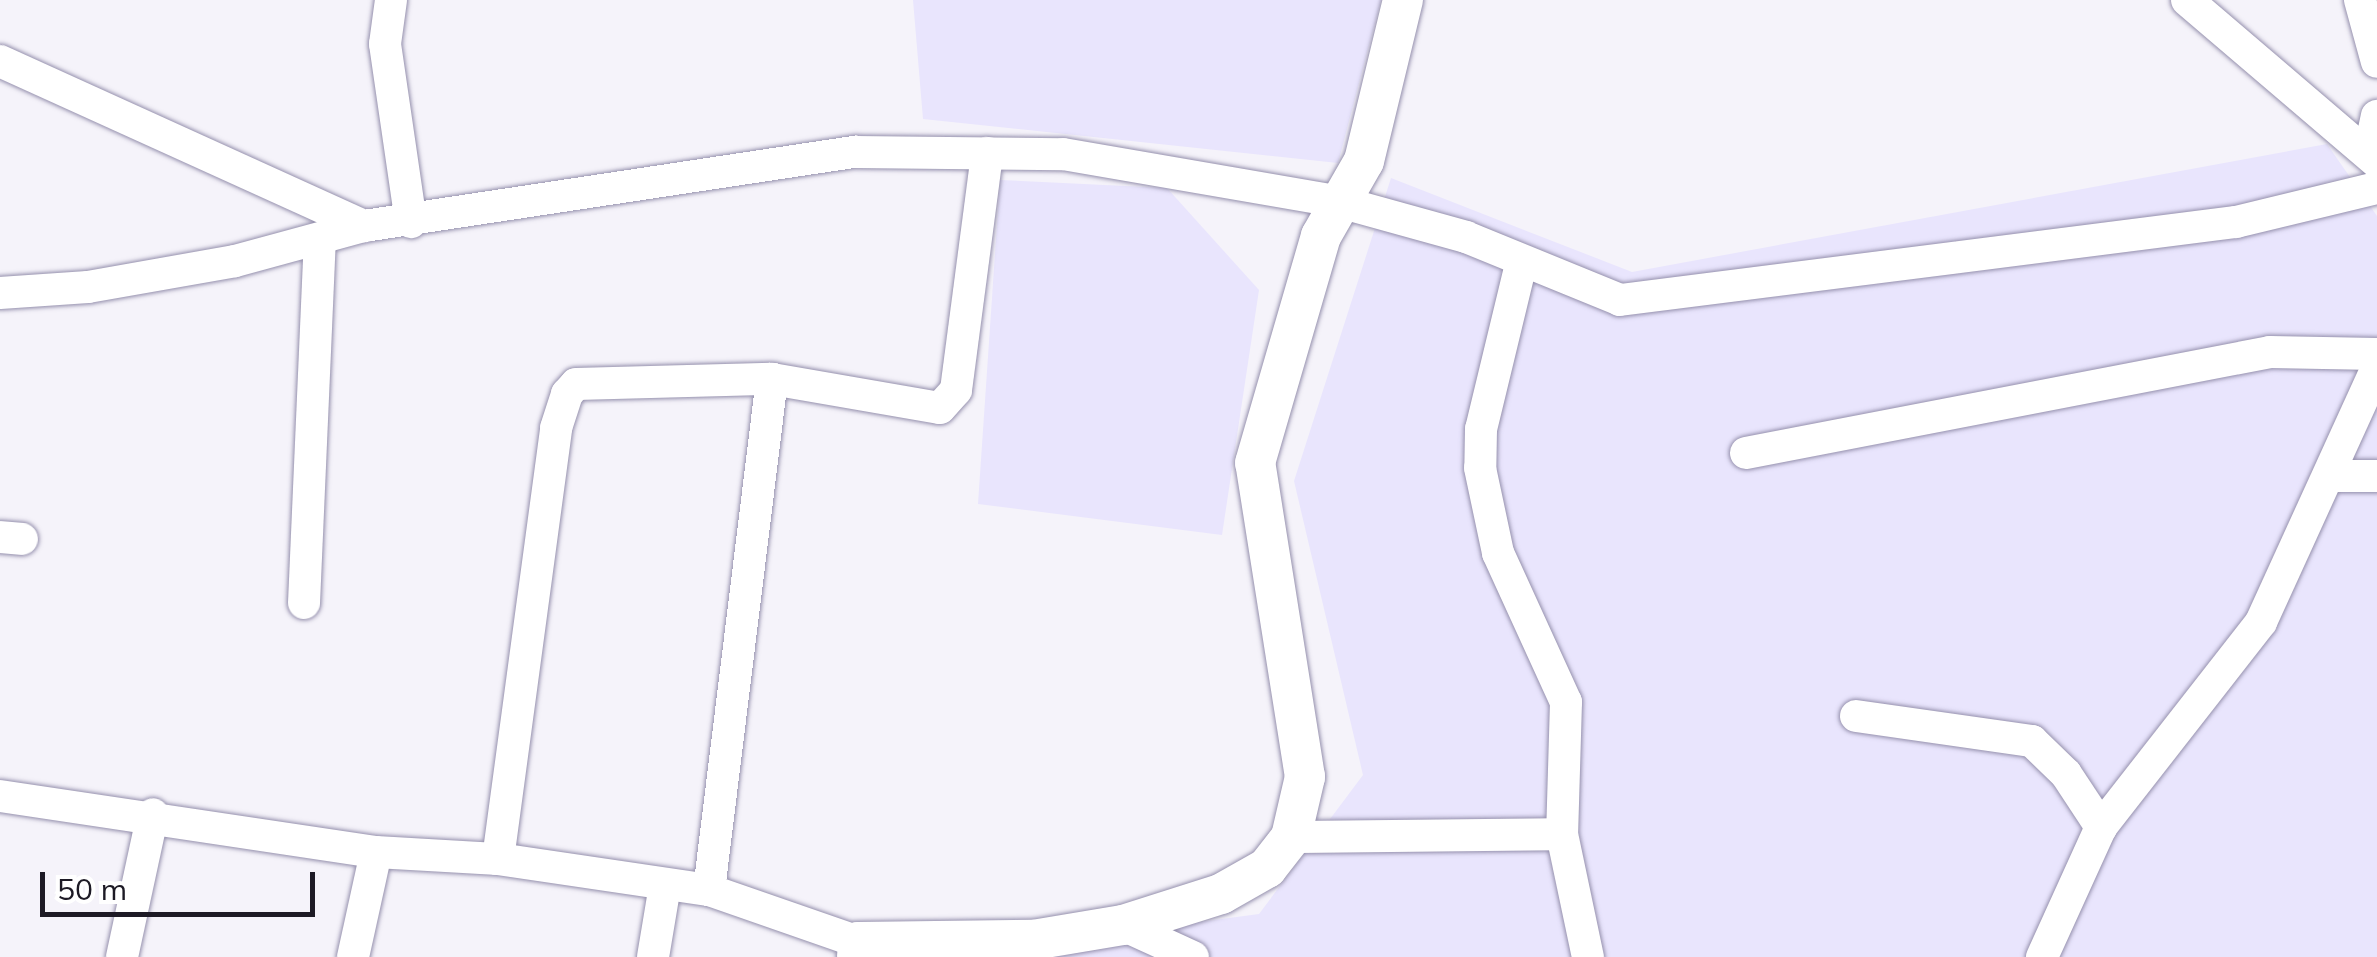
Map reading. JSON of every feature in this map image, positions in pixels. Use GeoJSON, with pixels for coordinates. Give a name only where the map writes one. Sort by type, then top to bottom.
{"type":"FeatureCollection","features":[{"type":"Feature","properties":{"kind":"street"},"geometry":{"type":"LineString","coordinates":[[391,0],[385,44],[411,222]]}},
{"type":"Feature","properties":{"kind":"street"},"geometry":{"type":"LineString","coordinates":[[0,796],[153,814],[376,852],[498,858],[709,890],[858,949],[1033,940],[1123,925],[1221,894],[1268,868],[1291,837],[1305,777],[1255,463],[1320,236],[1364,161],[1402,0]]}},
{"type":"Feature","properties":{"kind":"street"},"geometry":{"type":"LineString","coordinates":[[2187,0],[2373,158]]}},
{"type":"Feature","properties":{"kind":"street"},"geometry":{"type":"LineString","coordinates":[[2360,0],[2377,62]]}},
{"type":"Feature","properties":{"kind":"street"},"geometry":{"type":"LineString","coordinates":[[0,61],[364,226]]}},
{"type":"Feature","properties":{"kind":"street"},"geometry":{"type":"LineString","coordinates":[[2373,158],[2377,116]]}},
{"type":"Feature","properties":{"kind":"street"},"geometry":{"type":"LineString","coordinates":[[498,858],[556,428],[566,394],[576,384],[772,379],[929,408],[951,401],[987,153]]}},
{"type":"Feature","properties":{"kind":"street"},"geometry":{"type":"LineString","coordinates":[[0,293],[88,287],[320,240],[364,226],[411,222],[797,159],[1063,154],[1340,202],[1466,237],[1521,264],[1620,300],[1871,263],[2236,222],[2377,188]]}},
{"type":"Feature","properties":{"kind":"street"},"geometry":{"type":"LineString","coordinates":[[304,603],[320,240]]}},
{"type":"Feature","properties":{"kind":"street"},"geometry":{"type":"LineString","coordinates":[[1521,264],[1482,430],[1480,468],[1498,552],[1566,702],[1562,834],[1588,957]]}},
{"type":"Feature","properties":{"kind":"street"},"geometry":{"type":"LineString","coordinates":[[1746,452],[2270,352],[2377,354]]}},
{"type":"Feature","properties":{"kind":"street"},"geometry":{"type":"LineString","coordinates":[[2042,957],[2102,827],[2242,652],[2330,476],[2377,368]]}},
{"type":"Feature","properties":{"kind":"street"},"geometry":{"type":"LineString","coordinates":[[709,890],[772,379]]}},
{"type":"Feature","properties":{"kind":"street"},"geometry":{"type":"LineString","coordinates":[[2330,476],[2377,476]]}},
{"type":"Feature","properties":{"kind":"street"},"geometry":{"type":"LineString","coordinates":[[1856,716],[2032,741],[2066,774],[2102,827]]}},
{"type":"Feature","properties":{"kind":"street"},"geometry":{"type":"LineString","coordinates":[[122,957],[153,814]]}},
{"type":"Feature","properties":{"kind":"street"},"geometry":{"type":"LineString","coordinates":[[1291,837],[1562,834]]}},
{"type":"Feature","properties":{"kind":"street"},"geometry":{"type":"LineString","coordinates":[[352,957],[376,852]]}},
{"type":"Feature","properties":{"kind":"street"},"geometry":{"type":"LineString","coordinates":[[653,957],[665,885]]}},
{"type":"Feature","properties":{"kind":"street"},"geometry":{"type":"LineString","coordinates":[[1123,925],[1193,957]]}},
{"type":"Feature","properties":{"kind":"shaded area"},"geometry":{"type":"Polygon","coordinates":[[[913,0],[1381,0],[1338,163],[923,119],[913,0]]]}},
{"type":"Feature","properties":{"kind":"shaded area"},"geometry":{"type":"Polygon","coordinates":[[[2327,144],[2377,216],[2377,957],[937,957],[1259,914],[1363,775],[1294,481],[1391,178],[1632,272],[2327,144]]]}},
{"type":"Feature","properties":{"kind":"shaded area"},"geometry":{"type":"Polygon","coordinates":[[[1000,180],[1167,188],[1259,290],[1222,535],[978,504],[1000,180]]]}}]}
